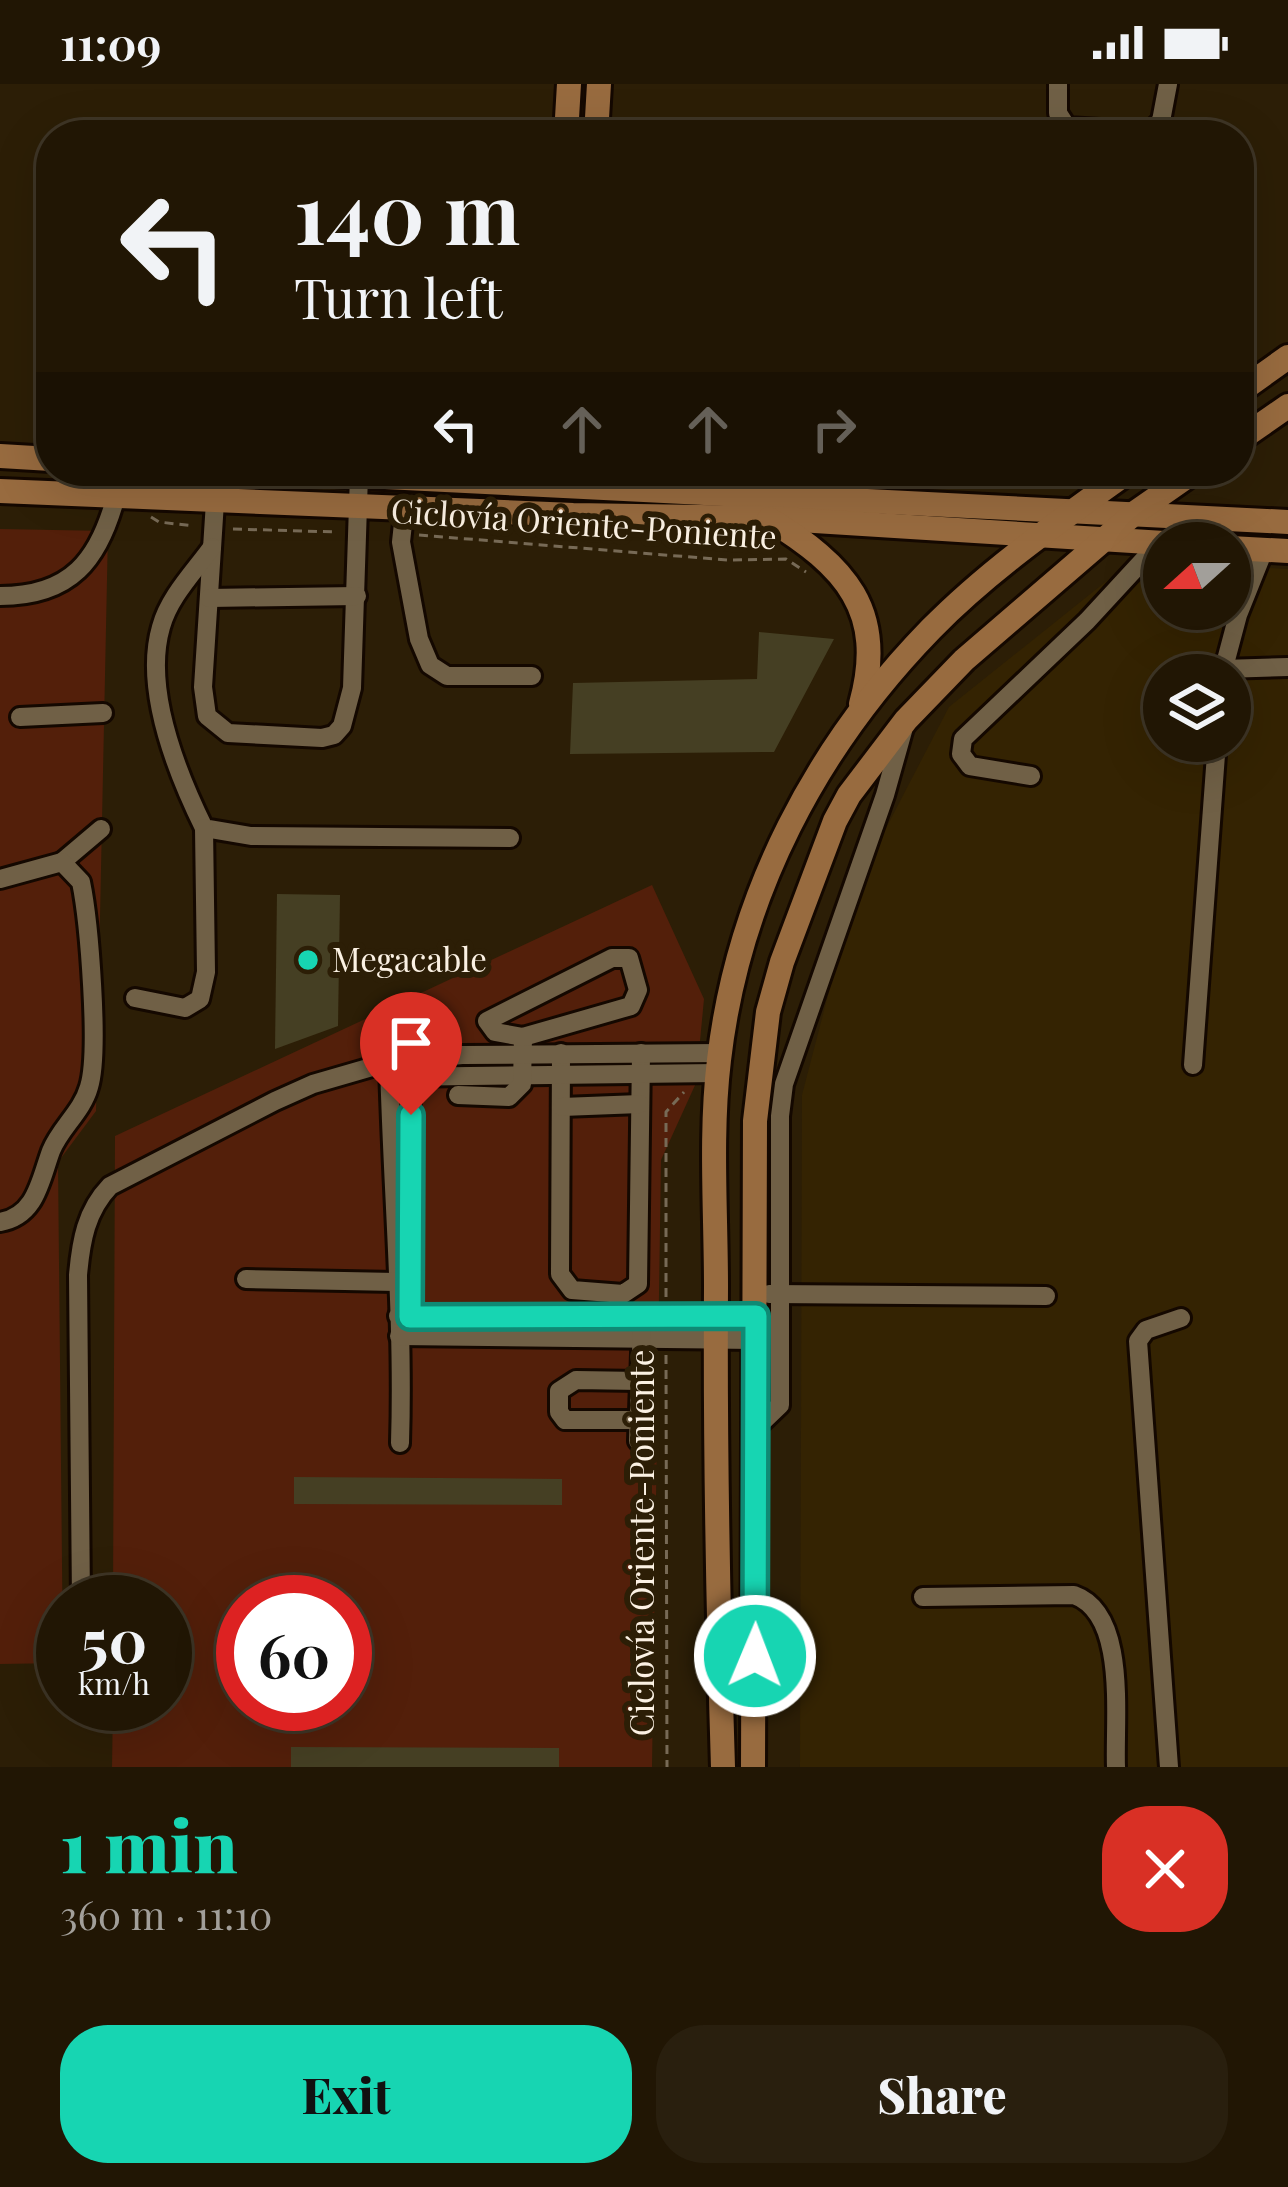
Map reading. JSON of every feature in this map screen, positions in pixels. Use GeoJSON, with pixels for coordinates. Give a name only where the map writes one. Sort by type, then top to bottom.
{"type":"FeatureCollection","features":[{"type":"Feature","properties":{"kind":"main road"},"geometry":{"type":"LineString","coordinates":[[567,120],[569,84]]}},
{"type":"Feature","properties":{"kind":"main road"},"geometry":{"type":"LineString","coordinates":[[597,120],[599,84]]}},
{"type":"Feature","properties":{"kind":"main road"},"geometry":{"type":"LineString","coordinates":[[1254,381],[1288,357]]}},
{"type":"Feature","properties":{"kind":"main road"},"geometry":{"type":"LineString","coordinates":[[1254,430],[1288,406]]}},
{"type":"Feature","properties":{"kind":"main road"},"geometry":{"type":"LineString","coordinates":[[0,456],[36,458]]}},
{"type":"Feature","properties":{"kind":"main road"},"geometry":{"type":"LineString","coordinates":[[545,514],[547,486]]}},
{"type":"Feature","properties":{"kind":"main road"},"geometry":{"type":"LineString","coordinates":[[573,514],[576,486]]}},
{"type":"Feature","properties":{"kind":"main road"},"geometry":{"type":"LineString","coordinates":[[710,486],[1288,522]]}},
{"type":"Feature","properties":{"kind":"main road"},"geometry":{"type":"LineString","coordinates":[[723,1767],[713,1066],[734,973],[760,891],[812,782],[859,713],[933,627],[1041,535],[1108,486]]}},
{"type":"Feature","properties":{"kind":"main road"},"geometry":{"type":"LineString","coordinates":[[753,1767],[756,1428],[762,1311],[755,1121],[776,982],[836,821],[849,795],[906,720],[964,660],[1136,512],[1173,486]]}},
{"type":"Feature","properties":{"kind":"main road"},"geometry":{"type":"LineString","coordinates":[[0,491],[545,514],[767,518],[1143,543]]}},
{"type":"Feature","properties":{"kind":"main road"},"geometry":{"type":"LineString","coordinates":[[767,518],[830,561],[864,613],[870,657],[859,713]]}},
{"type":"Feature","properties":{"kind":"street"},"geometry":{"type":"LineString","coordinates":[[1058,84],[1058,112],[1063,120]]}},
{"type":"Feature","properties":{"kind":"street"},"geometry":{"type":"LineString","coordinates":[[1161,120],[1168,84]]}},
{"type":"Feature","properties":{"kind":"street"},"geometry":{"type":"LineString","coordinates":[[216,486],[202,703],[207,716],[228,733],[322,738],[334,735],[347,716],[357,596],[358,486]]}},
{"type":"Feature","properties":{"kind":"street"},"geometry":{"type":"LineString","coordinates":[[0,596],[60,586],[104,538],[116,496]]}},
{"type":"Feature","properties":{"kind":"street"},"geometry":{"type":"LineString","coordinates":[[405,506],[402,534],[419,639],[430,665],[447,676],[532,676]]}},
{"type":"Feature","properties":{"kind":"street"},"geometry":{"type":"LineString","coordinates":[[135,998],[185,1008],[200,999],[206,972],[204,828],[180,777],[166,731],[158,647],[161,625],[173,601],[213,538]]}},
{"type":"Feature","properties":{"kind":"street"},"geometry":{"type":"LineString","coordinates":[[1228,654],[1238,615],[1276,550]]}},
{"type":"Feature","properties":{"kind":"street"},"geometry":{"type":"LineString","coordinates":[[1030,776],[970,766],[961,754],[963,739],[1143,563]]}},
{"type":"Feature","properties":{"kind":"street"},"geometry":{"type":"LineString","coordinates":[[208,598],[357,596]]}},
{"type":"Feature","properties":{"kind":"street"},"geometry":{"type":"LineString","coordinates":[[1251,670],[1288,667]]}},
{"type":"Feature","properties":{"kind":"street"},"geometry":{"type":"LineString","coordinates":[[20,717],[103,713]]}},
{"type":"Feature","properties":{"kind":"street"},"geometry":{"type":"LineString","coordinates":[[756,1428],[780,1405],[762,1311],[784,1084],[885,795],[906,720]]}},
{"type":"Feature","properties":{"kind":"street"},"geometry":{"type":"LineString","coordinates":[[1193,1065],[1215,762]]}},
{"type":"Feature","properties":{"kind":"street"},"geometry":{"type":"LineString","coordinates":[[204,828],[251,836],[510,838]]}},
{"type":"Feature","properties":{"kind":"street"},"geometry":{"type":"LineString","coordinates":[[0,879],[62,862],[101,830]]}},
{"type":"Feature","properties":{"kind":"street"},"geometry":{"type":"LineString","coordinates":[[0,1222],[20,1216],[30,1206],[55,1142],[82,1104],[91,1082],[85,902],[74,870],[62,862]]}},
{"type":"Feature","properties":{"kind":"street"},"geometry":{"type":"LineString","coordinates":[[612,958],[629,958],[638,990],[634,1003],[585,1021],[524,1054],[487,1022],[612,958]]}},
{"type":"Feature","properties":{"kind":"street"},"geometry":{"type":"LineString","coordinates":[[585,1021],[595,1063]]}},
{"type":"Feature","properties":{"kind":"street"},"geometry":{"type":"LineString","coordinates":[[81,1575],[76,1304],[80,1250],[100,1196],[123,1176],[313,1084],[524,1054],[561,1063],[713,1066]]}},
{"type":"Feature","properties":{"kind":"street"},"geometry":{"type":"LineString","coordinates":[[458,1096],[509,1096],[518,1090],[524,1054]]}},
{"type":"Feature","properties":{"kind":"street"},"geometry":{"type":"LineString","coordinates":[[561,1063],[560,1274],[567,1288],[626,1293],[638,1284],[641,1063]]}},
{"type":"Feature","properties":{"kind":"street"},"geometry":{"type":"LineString","coordinates":[[400,1443],[411,1067]]}},
{"type":"Feature","properties":{"kind":"street"},"geometry":{"type":"LineString","coordinates":[[389,1070],[396,1282],[404,1331]]}},
{"type":"Feature","properties":{"kind":"street"},"geometry":{"type":"LineString","coordinates":[[562,1107],[640,1104]]}},
{"type":"Feature","properties":{"kind":"street"},"geometry":{"type":"LineString","coordinates":[[246,1279],[396,1282]]}},
{"type":"Feature","properties":{"kind":"street"},"geometry":{"type":"LineString","coordinates":[[600,1293],[602,1326]]}},
{"type":"Feature","properties":{"kind":"street"},"geometry":{"type":"LineString","coordinates":[[602,1326],[641,1338],[666,1339],[716,1329],[762,1311],[1046,1297]]}},
{"type":"Feature","properties":{"kind":"street"},"geometry":{"type":"LineString","coordinates":[[404,1331],[602,1326],[643,1317],[666,1317],[716,1329]]}},
{"type":"Feature","properties":{"kind":"street"},"geometry":{"type":"LineString","coordinates":[[638,1441],[643,1317]]}},
{"type":"Feature","properties":{"kind":"street"},"geometry":{"type":"LineString","coordinates":[[1169,1767],[1138,1341],[1146,1330],[1181,1318]]}},
{"type":"Feature","properties":{"kind":"street"},"geometry":{"type":"LineString","coordinates":[[639,1420],[565,1420],[559,1412],[559,1391],[576,1380],[640,1381]]}},
{"type":"Feature","properties":{"kind":"street"},"geometry":{"type":"LineString","coordinates":[[923,1597],[1074,1595],[1093,1604],[1106,1622],[1111,1644],[1116,1767]]}},
{"type":"Feature","properties":{"kind":"path","name":"Ciclovía Oriente-Poniente"},"geometry":{"type":"LineString","coordinates":[[144,513],[213,538],[356,533]]}},
{"type":"Feature","properties":{"kind":"path","name":"Ciclovía Oriente-Poniente"},"geometry":{"type":"LineString","coordinates":[[402,534],[727,560],[786,559],[818,580]]}},
{"type":"Feature","properties":{"kind":"path","name":"Ciclovía Oriente-Poniente"},"geometry":{"type":"LineString","coordinates":[[666,1317],[666,1112],[713,1066]]}},
{"type":"Feature","properties":{"kind":"path","name":"Ciclovía Oriente-Poniente"},"geometry":{"type":"LineString","coordinates":[[666,1339],[667,1767]]}},
{"type":"Feature","properties":{"kind":"shaded area"},"geometry":{"type":"Polygon","coordinates":[[[0,529],[108,531],[96,1111],[58,1162],[62,1575],[36,1575],[36,1663],[0,1664],[0,529]]]}},
{"type":"Feature","properties":{"kind":"shaded area"},"geometry":{"type":"Polygon","coordinates":[[[1129,563],[1143,563],[1143,630],[1251,630],[1251,567],[1288,569],[1288,1767],[800,1767],[802,1095],[857,884],[949,707],[1129,563]]]}},
{"type":"Feature","properties":{"kind":"shaded area"},"geometry":{"type":"Polygon","coordinates":[[[652,885],[704,999],[696,1083],[661,1160],[652,1767],[112,1767],[113,1731],[192,1731],[192,1575],[113,1575],[115,1136],[652,885]]]}},
{"type":"Feature","properties":{"kind":"building"},"geometry":{"type":"Polygon","coordinates":[[[759,632],[834,639],[774,752],[570,754],[573,683],[757,679],[759,632]]]}},
{"type":"Feature","properties":{"kind":"building","name":"Megacable"},"geometry":{"type":"Polygon","coordinates":[[[277,894],[340,895],[338,1026],[275,1049],[277,894]]]}},
{"type":"Feature","properties":{"kind":"building"},"geometry":{"type":"Polygon","coordinates":[[[294,1477],[562,1479],[562,1505],[294,1504],[294,1477]]]}},
{"type":"Feature","properties":{"kind":"building"},"geometry":{"type":"Polygon","coordinates":[[[291,1747],[559,1748],[559,1767],[291,1767],[291,1747]]]}},
{"type":"Feature","properties":{"kind":"place","name":"Megacable"},"geometry":{"type":"Point","coordinates":[308,960]}},
{"type":"Feature","properties":{"kind":"route"},"geometry":{"type":"LineString","coordinates":[[411,1115],[410,1317],[756,1316],[755,1656]]}}]}
